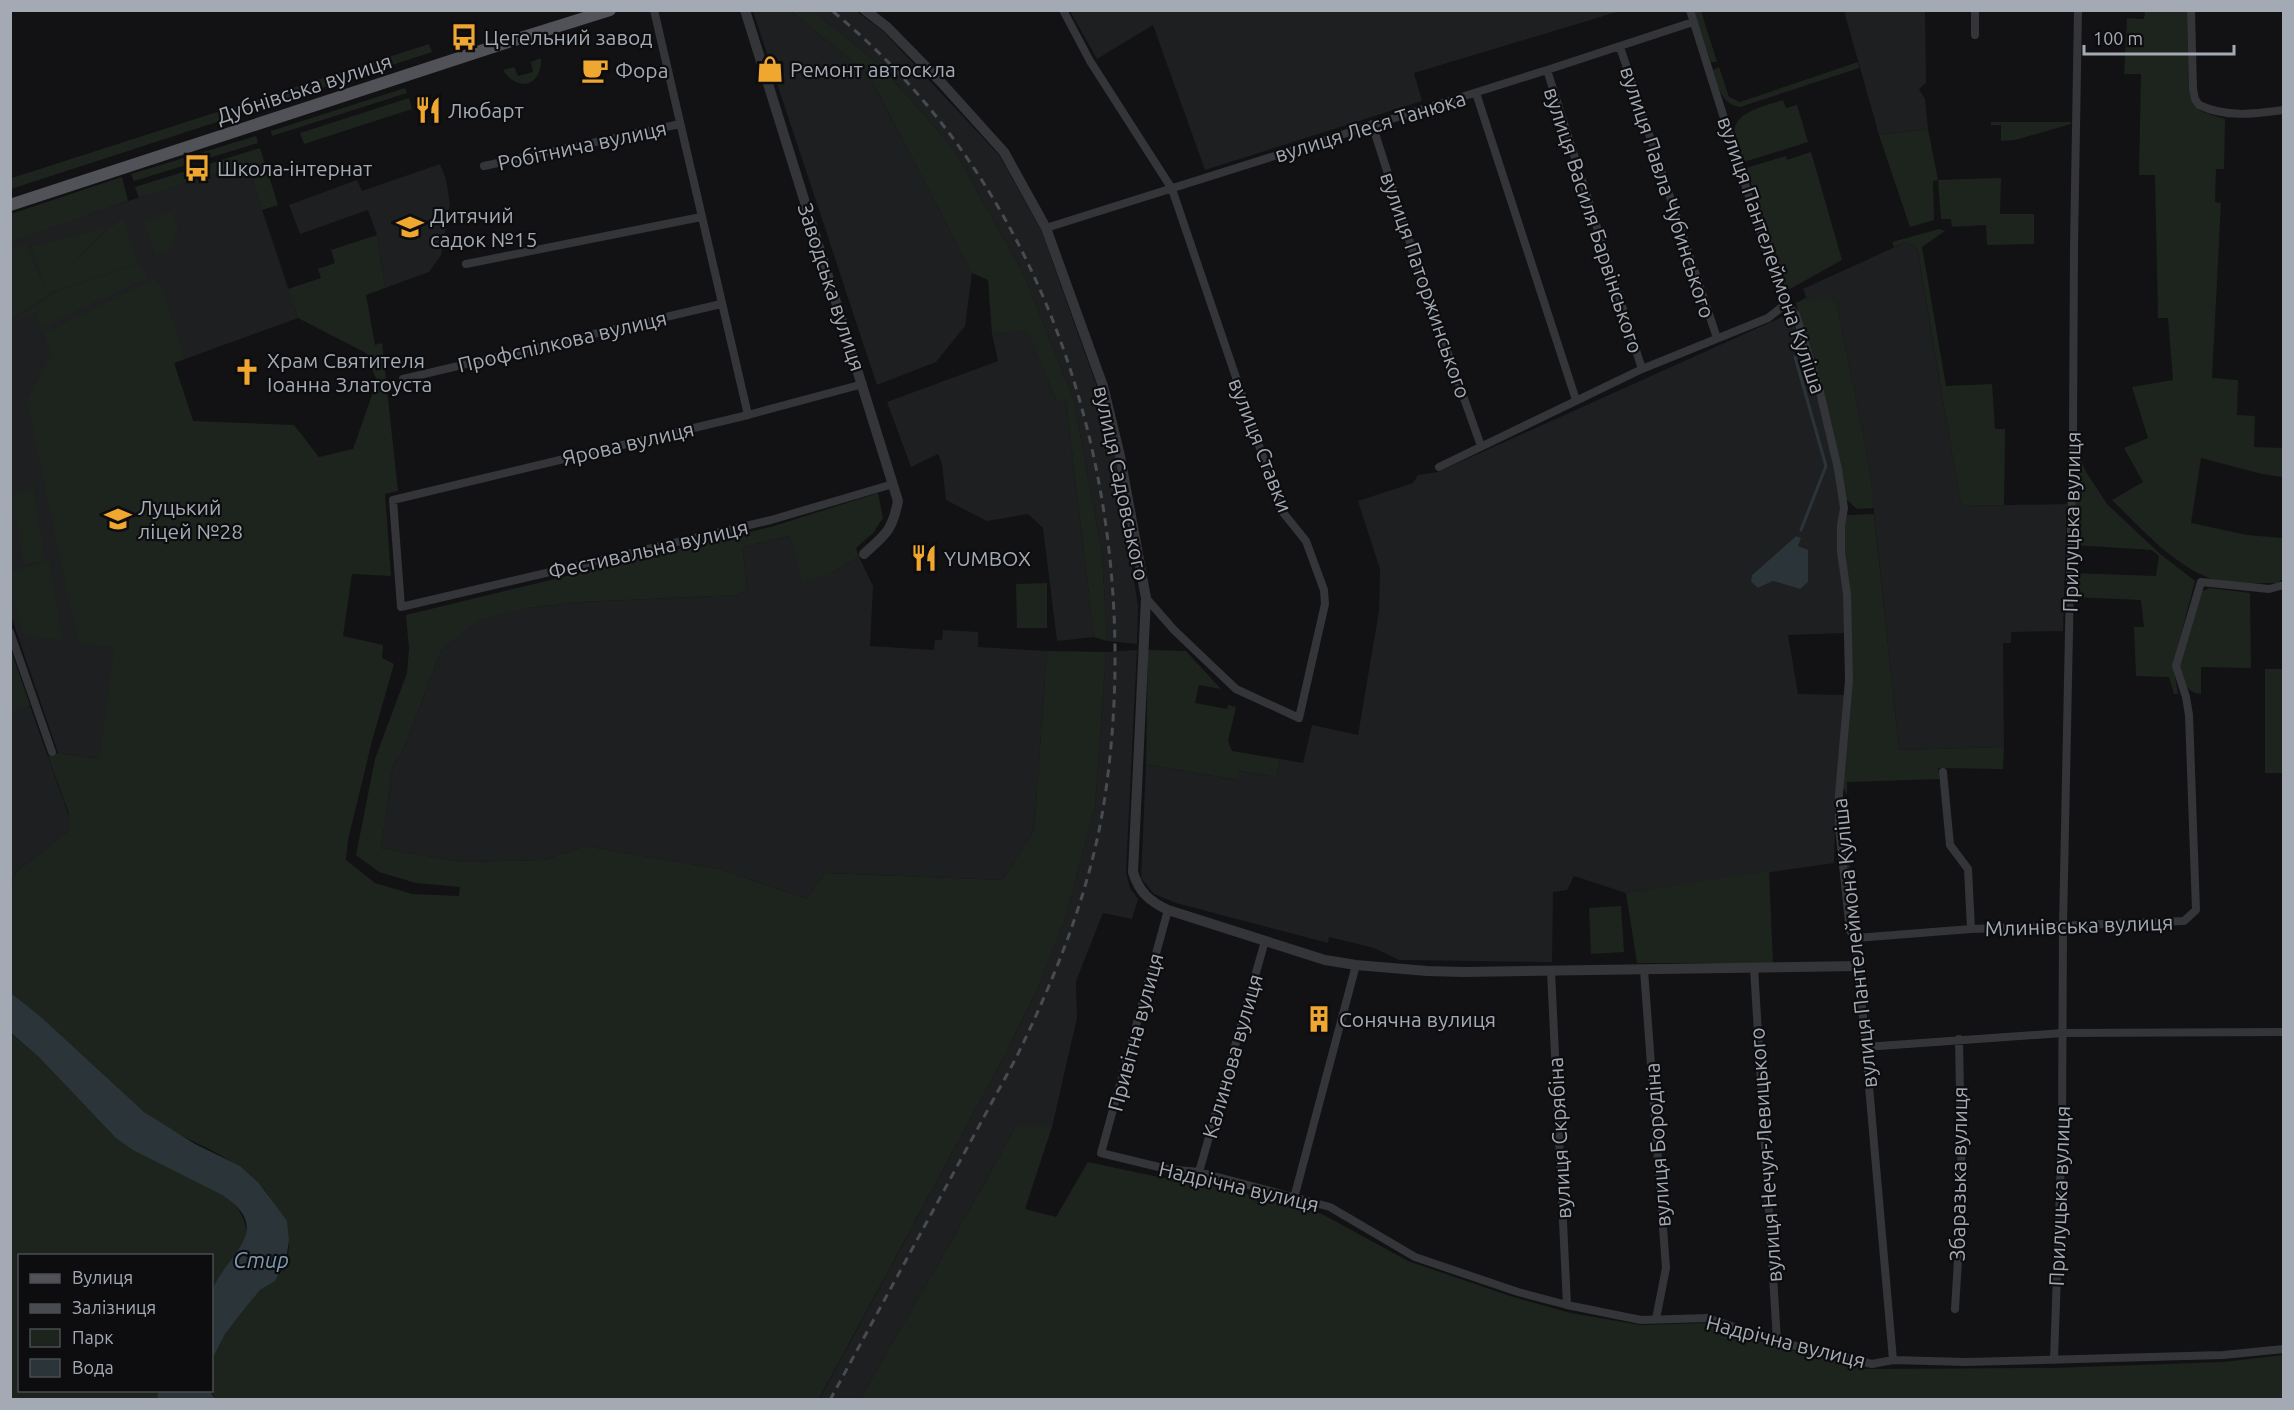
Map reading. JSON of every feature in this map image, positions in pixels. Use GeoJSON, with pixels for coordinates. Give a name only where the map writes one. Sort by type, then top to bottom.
{"type":"FeatureCollection","features":[{"type":"Feature","properties":{"kind":"main road","name":"Дубнівська вулиця"},"geometry":{"type":"LineString","coordinates":[[10,205],[610,10]]}},
{"type":"Feature","properties":{"kind":"street"},"geometry":{"type":"LineString","coordinates":[[654,10],[748,415]]}},
{"type":"Feature","properties":{"kind":"street","name":"Заводська вулиця"},"geometry":{"type":"LineString","coordinates":[[745,10],[898,501],[893,524],[884,536],[864,554]]}},
{"type":"Feature","properties":{"kind":"street","name":"вулиця Садовського"},"geometry":{"type":"LineString","coordinates":[[866,10],[894,34],[1004,152],[1046,228],[1103,386],[1120,456],[1146,598],[1133,872],[1138,888],[1151,902],[1168,910]]}},
{"type":"Feature","properties":{"kind":"street"},"geometry":{"type":"LineString","coordinates":[[1063,10],[1090,61],[1172,189]]}},
{"type":"Feature","properties":{"kind":"street","name":"вулиця Пантелеймона Куліша"},"geometry":{"type":"LineString","coordinates":[[1690,10],[1725,117],[1738,167],[1782,297],[1796,315],[1820,392],[1838,470],[1844,508],[1841,525],[1841,552],[1847,594],[1849,680],[1839,794],[1839,827],[1850,931],[1856,938],[1893,1360]]}},
{"type":"Feature","properties":{"kind":"street"},"geometry":{"type":"LineString","coordinates":[[1975,10],[1975,35]]}},
{"type":"Feature","properties":{"kind":"street","name":"Прилуцька вулиця"},"geometry":{"type":"LineString","coordinates":[[2054,1360],[2062,1130],[2063,926],[2073,435],[2078,10]]}},
{"type":"Feature","properties":{"kind":"street"},"geometry":{"type":"LineString","coordinates":[[2191,10],[2193,89],[2199,105],[2227,114],[2244,115],[2283,110]]}},
{"type":"Feature","properties":{"kind":"street","name":"вулиця Леся Танюка"},"geometry":{"type":"LineString","coordinates":[[1046,228],[1476,93],[1693,22]]}},
{"type":"Feature","properties":{"kind":"street","name":"вулиця Павла Чубинського"},"geometry":{"type":"LineString","coordinates":[[1620,47],[1717,338]]}},
{"type":"Feature","properties":{"kind":"street","name":"вулиця Василя Барвінського"},"geometry":{"type":"LineString","coordinates":[[1547,70],[1642,369]]}},
{"type":"Feature","properties":{"kind":"street"},"geometry":{"type":"LineString","coordinates":[[1476,93],[1576,400]]}},
{"type":"Feature","properties":{"kind":"street","name":"Робітнича вулиця"},"geometry":{"type":"LineString","coordinates":[[484,166],[680,124]]}},
{"type":"Feature","properties":{"kind":"street","name":"вулиця Паторжинського"},"geometry":{"type":"LineString","coordinates":[[1372,124],[1481,446]]}},
{"type":"Feature","properties":{"kind":"street","name":"вулиця Ставки"},"geometry":{"type":"LineString","coordinates":[[1146,598],[1174,630],[1236,689],[1299,718],[1324,604],[1324,590],[1306,541],[1281,510],[1172,189]]}},
{"type":"Feature","properties":{"kind":"street"},"geometry":{"type":"LineString","coordinates":[[466,264],[701,217]]}},
{"type":"Feature","properties":{"kind":"street"},"geometry":{"type":"LineString","coordinates":[[1439,467],[1642,369],[1768,318],[1787,303]]}},
{"type":"Feature","properties":{"kind":"street","name":"Профспілкова вулиця"},"geometry":{"type":"LineString","coordinates":[[403,379],[721,304]]}},
{"type":"Feature","properties":{"kind":"street","name":"Ярова вулиця"},"geometry":{"type":"LineString","coordinates":[[401,607],[393,500],[748,415],[863,384]]}},
{"type":"Feature","properties":{"kind":"street","name":"Фестивальна вулиця"},"geometry":{"type":"LineString","coordinates":[[401,607],[771,520],[893,484]]}},
{"type":"Feature","properties":{"kind":"street","name":"Млинівська вулиця"},"geometry":{"type":"LineString","coordinates":[[1856,938],[1971,929],[2184,921],[2196,910],[2189,715],[2176,666],[2201,582],[2269,589],[2283,585]]}},
{"type":"Feature","properties":{"kind":"street"},"geometry":{"type":"LineString","coordinates":[[10,632],[52,752]]}},
{"type":"Feature","properties":{"kind":"street"},"geometry":{"type":"LineString","coordinates":[[1943,772],[1950,845],[1968,869],[1971,929]]}},
{"type":"Feature","properties":{"kind":"street"},"geometry":{"type":"LineString","coordinates":[[1168,910],[1325,960],[1356,965],[1464,972],[1857,966]]}},
{"type":"Feature","properties":{"kind":"street","name":"Привітна вулиця"},"geometry":{"type":"LineString","coordinates":[[1101,1153],[1168,910]]}},
{"type":"Feature","properties":{"kind":"street","name":"Калинова вулиця"},"geometry":{"type":"LineString","coordinates":[[1199,1172],[1265,941]]}},
{"type":"Feature","properties":{"kind":"street"},"geometry":{"type":"LineString","coordinates":[[1294,1198],[1356,965]]}},
{"type":"Feature","properties":{"kind":"street","name":"вулиця Нечуя-Левицького"},"geometry":{"type":"LineString","coordinates":[[1754,968],[1777,1341]]}},
{"type":"Feature","properties":{"kind":"street","name":"вулиця Бородіна"},"geometry":{"type":"LineString","coordinates":[[1644,970],[1666,1268],[1656,1319]]}},
{"type":"Feature","properties":{"kind":"street","name":"вулиця Скрябіна"},"geometry":{"type":"LineString","coordinates":[[1551,971],[1567,1305]]}},
{"type":"Feature","properties":{"kind":"street"},"geometry":{"type":"LineString","coordinates":[[1865,1047],[2063,1032],[2283,1032]]}},
{"type":"Feature","properties":{"kind":"street","name":"Збаразька вулиця"},"geometry":{"type":"LineString","coordinates":[[1955,1309],[1962,1196],[1959,1039]]}},
{"type":"Feature","properties":{"kind":"street","name":"Надрічна вулиця"},"geometry":{"type":"LineString","coordinates":[[1101,1153],[1167,1169],[1199,1172],[1330,1207],[1414,1257],[1518,1292],[1641,1320],[1707,1318],[1777,1341],[1872,1364],[1893,1360],[1966,1362],[2223,1355],[2283,1349]]}},
{"type":"Feature","properties":{"kind":"shaded area"},"geometry":{"type":"Polygon","coordinates":[[[753,11],[791,11],[869,75],[972,273],[965,326],[936,362],[877,385],[753,11]]]}},
{"type":"Feature","properties":{"kind":"shaded area"},"geometry":{"type":"Polygon","coordinates":[[[813,11],[856,11],[883,31],[999,155],[1041,230],[1097,387],[1115,458],[1138,606],[1137,644],[1107,641],[1102,554],[1074,401],[1024,275],[953,148],[880,65],[813,11]]]}},
{"type":"Feature","properties":{"kind":"shaded area"},"geometry":{"type":"Polygon","coordinates":[[[1070,11],[1620,11],[1414,73],[1422,101],[1205,170],[1153,25],[1097,59],[1070,11]]]}},
{"type":"Feature","properties":{"kind":"shaded area"},"geometry":{"type":"Polygon","coordinates":[[[1844,11],[1925,11],[1926,83],[1919,89],[1925,99],[1928,129],[1879,135],[1844,11]]]}},
{"type":"Feature","properties":{"kind":"shaded area","name":"Луцький ліцей №28"},"geometry":{"type":"Polygon","coordinates":[[[247,164],[298,318],[174,363],[275,668],[100,759],[58,753],[11,616],[10,242],[128,201],[247,164]]]}},
{"type":"Feature","properties":{"kind":"shaded area","name":"Дитячий садок №15"},"geometry":{"type":"Polygon","coordinates":[[[440,164],[446,179],[450,204],[441,255],[429,272],[385,288],[377,235],[368,210],[300,234],[289,205],[357,180],[362,191],[440,164]]]}},
{"type":"Feature","properties":{"kind":"shaded area"},"geometry":{"type":"Polygon","coordinates":[[[1906,242],[1916,247],[1918,253],[1961,506],[2067,504],[2063,631],[2011,632],[2011,643],[2003,643],[2004,747],[1899,750],[1869,464],[1837,306],[1808,302],[1803,289],[1906,242]]]}},
{"type":"Feature","properties":{"kind":"shaded area"},"geometry":{"type":"Polygon","coordinates":[[[1791,313],[1817,393],[1836,470],[1842,508],[1846,633],[1788,635],[1798,694],[1845,695],[1836,794],[1834,863],[1626,893],[1574,876],[1567,890],[1553,892],[1552,962],[1399,960],[1374,948],[1329,937],[1328,943],[1176,903],[1154,894],[1141,878],[1146,764],[1236,780],[1238,771],[1276,777],[1280,759],[1303,763],[1312,725],[1358,735],[1379,611],[1380,569],[1358,501],[1413,483],[1418,475],[1438,472],[1791,313]],[[1796,536],[1752,575],[1751,582],[1758,588],[1773,581],[1800,589],[1797,546],[1800,538],[1796,536]]]}},
{"type":"Feature","properties":{"kind":"shaded area"},"geometry":{"type":"Polygon","coordinates":[[[1027,329],[1057,402],[1066,401],[1094,637],[1057,641],[1043,528],[1028,514],[987,521],[946,500],[942,464],[938,454],[911,467],[887,402],[998,361],[992,334],[1027,329]]]}},
{"type":"Feature","properties":{"kind":"shaded area"},"geometry":{"type":"Polygon","coordinates":[[[791,536],[830,574],[859,557],[873,586],[870,646],[934,650],[935,640],[942,640],[943,630],[978,632],[978,647],[1047,651],[1034,831],[1002,880],[825,873],[807,899],[720,869],[585,846],[544,860],[463,862],[381,848],[393,765],[404,748],[441,651],[476,620],[528,608],[579,602],[739,595],[747,588],[742,547],[791,536]]]}},
{"type":"Feature","properties":{"kind":"shaded area"},"geometry":{"type":"Polygon","coordinates":[[[10,650],[73,827],[16,872],[11,885],[10,650]]]}},
{"type":"Feature","properties":{"kind":"shaded area"},"geometry":{"type":"Polygon","coordinates":[[[1137,650],[1126,872],[1130,888],[1138,899],[1132,919],[1103,913],[1076,981],[1077,1018],[1052,1127],[1015,1127],[860,1399],[819,1400],[1005,1055],[1038,988],[1066,916],[1095,806],[1106,652],[1137,650]]]}},
{"type":"Feature","properties":{"kind":"green space"},"geometry":{"type":"Polygon","coordinates":[[[791,11],[813,11],[880,65],[953,148],[1024,275],[1074,401],[1102,554],[1107,641],[1094,637],[1066,401],[1057,402],[1027,330],[992,334],[988,280],[972,273],[869,75],[791,11]]]}},
{"type":"Feature","properties":{"kind":"green space"},"geometry":{"type":"Polygon","coordinates":[[[1694,11],[1701,11],[1717,62],[1711,62],[1694,11]]]}},
{"type":"Feature","properties":{"kind":"green space"},"geometry":{"type":"Polygon","coordinates":[[[2145,11],[2187,11],[2189,89],[2193,103],[2205,113],[2225,119],[2224,169],[2216,169],[2215,202],[2221,203],[2212,378],[2238,380],[2237,415],[2255,416],[2254,447],[2284,448],[2283,477],[2262,474],[2201,458],[2191,523],[2247,535],[2283,538],[2283,578],[2278,583],[2242,584],[2216,581],[2195,571],[2157,544],[2112,500],[2143,482],[2124,448],[2148,438],[2132,387],[2173,380],[2168,318],[2158,318],[2155,175],[2139,175],[2141,74],[2124,74],[2127,18],[2144,19],[2145,11]]]}},
{"type":"Feature","properties":{"kind":"green space"},"geometry":{"type":"Polygon","coordinates":[[[429,44],[432,52],[11,189],[12,178],[429,44]]]}},
{"type":"Feature","properties":{"kind":"green space"},"geometry":{"type":"Polygon","coordinates":[[[541,58],[538,75],[528,83],[515,82],[503,70],[514,67],[518,76],[533,72],[531,62],[541,58]]]}},
{"type":"Feature","properties":{"kind":"green space"},"geometry":{"type":"Polygon","coordinates":[[[1858,62],[1859,68],[1740,107],[1724,98],[1713,70],[1719,67],[1729,97],[1740,102],[1858,62]]]}},
{"type":"Feature","properties":{"kind":"green space"},"geometry":{"type":"Polygon","coordinates":[[[405,88],[407,93],[272,136],[271,131],[405,88]]]}},
{"type":"Feature","properties":{"kind":"green space"},"geometry":{"type":"Polygon","coordinates":[[[409,98],[412,109],[304,144],[300,133],[409,98]]]}},
{"type":"Feature","properties":{"kind":"green space"},"geometry":{"type":"Polygon","coordinates":[[[1783,100],[1786,108],[1797,105],[1808,142],[1744,162],[1735,134],[1735,126],[1744,115],[1783,100]]]}},
{"type":"Feature","properties":{"kind":"green space"},"geometry":{"type":"Polygon","coordinates":[[[1991,122],[2071,122],[2071,124],[2015,140],[2001,141],[2001,125],[1991,125],[1991,122]]]}},
{"type":"Feature","properties":{"kind":"green space"},"geometry":{"type":"Polygon","coordinates":[[[1928,129],[1938,180],[1933,181],[1934,220],[1910,227],[1879,135],[1928,129]]]}},
{"type":"Feature","properties":{"kind":"green space"},"geometry":{"type":"Polygon","coordinates":[[[256,136],[258,143],[134,181],[131,174],[256,136]]]}},
{"type":"Feature","properties":{"kind":"green space"},"geometry":{"type":"Polygon","coordinates":[[[260,148],[278,205],[262,210],[247,164],[139,198],[135,187],[260,148]]]}},
{"type":"Feature","properties":{"kind":"green space"},"geometry":{"type":"Polygon","coordinates":[[[1811,152],[1842,260],[1790,289],[1785,288],[1746,168],[1786,156],[1787,160],[1811,152]]]}},
{"type":"Feature","properties":{"kind":"green space"},"geometry":{"type":"Polygon","coordinates":[[[122,177],[128,201],[11,242],[11,214],[122,177]]]}},
{"type":"Feature","properties":{"kind":"green space"},"geometry":{"type":"Polygon","coordinates":[[[2001,178],[2000,214],[2034,214],[2034,244],[1987,245],[1986,225],[1952,227],[1951,219],[1941,219],[1938,180],[2001,178]]]}},
{"type":"Feature","properties":{"kind":"green space"},"geometry":{"type":"Polygon","coordinates":[[[173,212],[178,229],[169,251],[155,255],[144,220],[173,212]]]}},
{"type":"Feature","properties":{"kind":"green space"},"geometry":{"type":"Polygon","coordinates":[[[123,217],[138,263],[47,293],[50,294],[11,319],[11,250],[26,244],[46,293],[32,247],[107,227],[65,270],[123,217]]]}},
{"type":"Feature","properties":{"kind":"green space"},"geometry":{"type":"Polygon","coordinates":[[[1939,229],[1945,231],[1922,247],[1946,386],[1992,384],[1995,429],[2005,429],[2004,505],[1961,506],[1918,252],[1916,247],[1906,242],[1894,247],[1892,242],[1939,229]]]}},
{"type":"Feature","properties":{"kind":"green space"},"geometry":{"type":"Polygon","coordinates":[[[377,235],[385,288],[366,295],[375,345],[382,343],[398,491],[385,494],[391,576],[352,574],[343,636],[383,645],[382,658],[394,664],[372,741],[348,840],[346,860],[375,883],[412,894],[459,896],[460,887],[416,883],[379,872],[356,855],[375,759],[407,673],[409,649],[406,615],[774,526],[878,493],[883,518],[873,533],[856,548],[859,557],[830,574],[802,582],[790,536],[742,547],[747,588],[739,595],[579,602],[528,608],[476,621],[441,651],[404,748],[393,765],[381,848],[463,862],[544,860],[585,846],[720,869],[807,899],[825,873],[1002,880],[1034,831],[1047,651],[1106,652],[1095,806],[1066,916],[1038,988],[1005,1055],[819,1399],[215,1399],[213,1392],[213,1359],[217,1349],[240,1312],[253,1296],[275,1280],[286,1260],[289,1243],[276,1208],[263,1187],[245,1171],[217,1153],[156,1121],[11,993],[11,885],[16,872],[68,831],[69,814],[48,756],[58,753],[100,759],[114,648],[78,643],[27,401],[52,354],[44,333],[155,279],[163,289],[185,359],[174,363],[193,421],[294,425],[319,457],[353,449],[377,381],[366,353],[298,318],[288,289],[321,278],[318,269],[335,263],[331,250],[377,235]]]}},
{"type":"Feature","properties":{"kind":"green space"},"geometry":{"type":"Polygon","coordinates":[[[139,264],[148,277],[41,328],[36,315],[40,311],[12,321],[57,292],[139,264]]]}},
{"type":"Feature","properties":{"kind":"green space"},"geometry":{"type":"Polygon","coordinates":[[[1822,296],[1833,300],[1837,306],[1869,464],[1874,508],[1857,509],[1846,499],[1796,303],[1806,298],[1809,302],[1822,296]]]}},
{"type":"Feature","properties":{"kind":"green space"},"geometry":{"type":"Polygon","coordinates":[[[2077,450],[2086,472],[2107,504],[2159,553],[2195,581],[2173,665],[2178,694],[2174,694],[2169,677],[2136,676],[2134,627],[2144,627],[2141,600],[2072,597],[2072,573],[2156,576],[2159,556],[2152,550],[2073,545],[2077,450]]]}},
{"type":"Feature","properties":{"kind":"green space"},"geometry":{"type":"Polygon","coordinates":[[[11,487],[14,496],[33,489],[45,560],[24,565],[17,518],[11,520],[11,487]]]}},
{"type":"Feature","properties":{"kind":"green space"},"geometry":{"type":"Polygon","coordinates":[[[1874,514],[1899,750],[2004,747],[2003,769],[1938,768],[1940,779],[1847,782],[1847,795],[1842,784],[1852,680],[1843,525],[1846,515],[1874,514]]]}},
{"type":"Feature","properties":{"kind":"green space"},"geometry":{"type":"Polygon","coordinates":[[[49,561],[63,640],[24,636],[11,594],[11,571],[49,561]]]}},
{"type":"Feature","properties":{"kind":"green space"},"geometry":{"type":"Polygon","coordinates":[[[1047,583],[1047,628],[1017,628],[1016,584],[1047,583]]]}},
{"type":"Feature","properties":{"kind":"green space"},"geometry":{"type":"Polygon","coordinates":[[[2210,588],[2250,593],[2251,668],[2201,667],[2201,694],[2188,689],[2183,681],[2180,662],[2198,597],[2202,591],[2210,588]]]}},
{"type":"Feature","properties":{"kind":"green space"},"geometry":{"type":"Polygon","coordinates":[[[11,650],[30,705],[11,712],[10,711],[11,650]]]}},
{"type":"Feature","properties":{"kind":"green space"},"geometry":{"type":"Polygon","coordinates":[[[1148,650],[1186,651],[1221,689],[1199,685],[1195,703],[1227,709],[1228,705],[1236,707],[1228,741],[1232,751],[1280,759],[1276,777],[1239,771],[1237,780],[1146,764],[1148,650]]]}},
{"type":"Feature","properties":{"kind":"green space"},"geometry":{"type":"Polygon","coordinates":[[[2265,669],[2283,669],[2283,773],[2265,773],[2265,669]]]}},
{"type":"Feature","properties":{"kind":"green space"},"geometry":{"type":"Polygon","coordinates":[[[1842,796],[1846,808],[1854,929],[1852,929],[1841,827],[1842,796]]]}},
{"type":"Feature","properties":{"kind":"green space"},"geometry":{"type":"Polygon","coordinates":[[[1769,871],[1773,963],[1637,963],[1626,893],[1769,871]]]}},
{"type":"Feature","properties":{"kind":"green space"},"geometry":{"type":"Polygon","coordinates":[[[1621,906],[1624,952],[1591,954],[1589,908],[1621,906]]]}},
{"type":"Feature","properties":{"kind":"green space"},"geometry":{"type":"Polygon","coordinates":[[[10,1033],[192,1179],[232,1201],[244,1220],[247,1233],[244,1244],[213,1289],[213,1254],[18,1254],[18,1392],[158,1392],[157,1399],[11,1399],[10,1033]]]}},
{"type":"Feature","properties":{"kind":"green space"},"geometry":{"type":"Polygon","coordinates":[[[1015,1127],[1052,1127],[1025,1209],[1056,1217],[1088,1162],[1163,1178],[1196,1180],[1322,1214],[1408,1261],[1513,1297],[1571,1313],[1640,1325],[1706,1323],[1768,1344],[1865,1369],[2053,1368],[2223,1362],[2283,1355],[2283,1399],[860,1399],[1015,1127]]]}},
{"type":"Feature","properties":{"kind":"water"},"geometry":{"type":"Polygon","coordinates":[[[1796,536],[1801,538],[1798,546],[1808,550],[1808,582],[1800,589],[1773,581],[1758,588],[1751,582],[1752,575],[1796,536]]]}},
{"type":"Feature","properties":{"kind":"water","name":"Стир"},"geometry":{"type":"Polygon","coordinates":[[[11,993],[42,1018],[144,1112],[195,1144],[240,1166],[259,1183],[287,1221],[289,1240],[286,1261],[275,1281],[260,1290],[225,1334],[213,1357],[213,1288],[243,1241],[247,1230],[245,1219],[237,1207],[222,1195],[133,1150],[116,1138],[39,1057],[11,1033],[11,993]]]}},
{"type":"Feature","properties":{"kind":"water"},"geometry":{"type":"Polygon","coordinates":[[[158,1392],[211,1392],[215,1399],[157,1399],[158,1392]]]}},
{"type":"Feature","properties":{"kind":"waterway"},"geometry":{"type":"LineString","coordinates":[[1795,357],[1826,466],[1801,530]]}},
{"type":"Feature","properties":{"kind":"railway"},"geometry":{"type":"LineString","coordinates":[[830,1400],[1016,1058],[1057,966],[1080,902],[1098,836],[1104,803],[1114,694],[1112,585],[1098,476],[1070,369],[1030,268],[977,173],[911,86],[831,10]]}},
{"type":"Feature","properties":{"kind":"place","name":"Цегельний завод"},"geometry":{"type":"Point","coordinates":[464,37]}},
{"type":"Feature","properties":{"kind":"place","name":"Ремонт автоскла"},"geometry":{"type":"Point","coordinates":[770,69]}},
{"type":"Feature","properties":{"kind":"place","name":"Фора"},"geometry":{"type":"Point","coordinates":[595,70]}},
{"type":"Feature","properties":{"kind":"place","name":"Любарт"},"geometry":{"type":"Point","coordinates":[428,110]}},
{"type":"Feature","properties":{"kind":"place","name":"Школа-інтернат"},"geometry":{"type":"Point","coordinates":[197,168]}},
{"type":"Feature","properties":{"kind":"place","name":"Дитячий садок №15"},"geometry":{"type":"Point","coordinates":[410,227]}},
{"type":"Feature","properties":{"kind":"place","name":"Храм Святителя Іоанна Златоуста"},"geometry":{"type":"Point","coordinates":[247,372]}},
{"type":"Feature","properties":{"kind":"place","name":"Луцький ліцей №28"},"geometry":{"type":"Point","coordinates":[118,519]}},
{"type":"Feature","properties":{"kind":"place","name":"YUMBOX"},"geometry":{"type":"Point","coordinates":[924,558]}},
{"type":"Feature","properties":{"kind":"place","name":"Сонячна вулиця"},"geometry":{"type":"Point","coordinates":[1319,1019]}}]}
